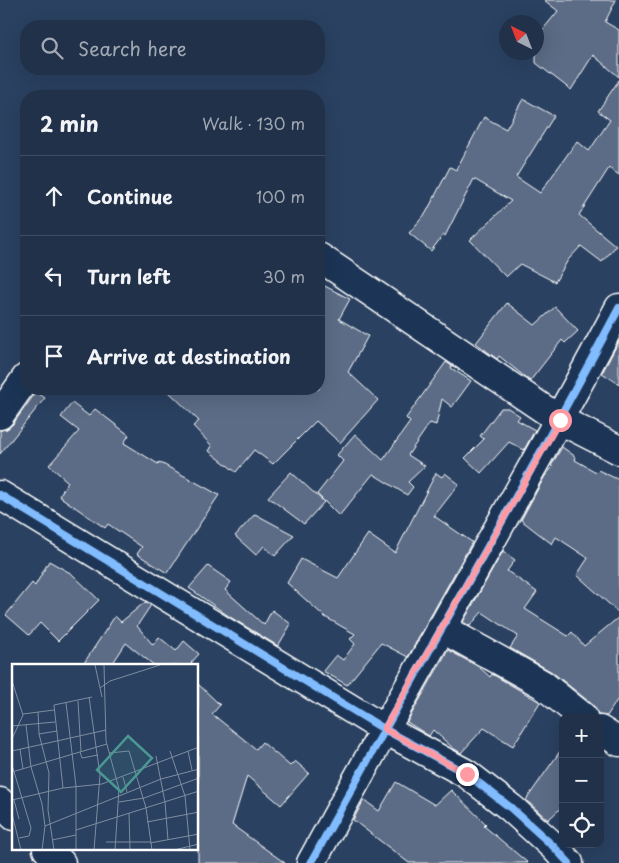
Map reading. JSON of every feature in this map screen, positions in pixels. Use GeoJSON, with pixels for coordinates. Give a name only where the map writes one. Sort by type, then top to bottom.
{"type":"FeatureCollection","features":[{"type":"Feature","properties":{"kind":"street"},"geometry":{"type":"LineString","coordinates":[[325,261],[560,420],[619,450]]}},
{"type":"Feature","properties":{"kind":"street"},"geometry":{"type":"LineString","coordinates":[[311,863],[384,729],[560,420],[619,308]]}},
{"type":"Feature","properties":{"kind":"street"},"geometry":{"type":"LineString","coordinates":[[0,415],[20,387]]}},
{"type":"Feature","properties":{"kind":"street"},"geometry":{"type":"LineString","coordinates":[[0,496],[384,729],[467,774],[511,808],[553,846],[568,863]]}},
{"type":"Feature","properties":{"kind":"street"},"geometry":{"type":"LineString","coordinates":[[441,628],[542,684],[578,713]]}},
{"type":"Feature","properties":{"kind":"street"},"geometry":{"type":"LineString","coordinates":[[604,733],[619,742]]}},
{"type":"Feature","properties":{"kind":"street"},"geometry":{"type":"LineString","coordinates":[[0,802],[12,814]]}},
{"type":"Feature","properties":{"kind":"street"},"geometry":{"type":"LineString","coordinates":[[48,850],[61,863]]}},
{"type":"Feature","properties":{"kind":"building"},"geometry":{"type":"Polygon","coordinates":[[[544,0],[616,0],[605,22],[619,30],[619,77],[593,55],[571,90],[536,63],[536,60],[544,60],[544,28],[558,11],[544,0]]]}},
{"type":"Feature","properties":{"kind":"building"},"geometry":{"type":"Polygon","coordinates":[[[619,80],[619,175],[609,168],[579,215],[616,246],[602,262],[581,246],[568,260],[555,282],[520,264],[506,277],[470,240],[511,201],[474,179],[445,236],[443,235],[431,251],[409,233],[426,213],[450,167],[456,170],[484,117],[506,129],[523,99],[554,116],[516,177],[540,193],[577,141],[589,151],[610,120],[598,111],[619,80]]]}},
{"type":"Feature","properties":{"kind":"building"},"geometry":{"type":"Polygon","coordinates":[[[325,286],[350,299],[339,319],[368,336],[348,372],[378,400],[340,443],[316,421],[273,464],[254,450],[236,472],[209,451],[212,446],[193,426],[199,421],[172,395],[325,395],[325,286]]]}},
{"type":"Feature","properties":{"kind":"building"},"geometry":{"type":"Polygon","coordinates":[[[507,303],[535,325],[555,307],[578,331],[565,343],[562,340],[530,381],[499,356],[497,359],[476,343],[507,303]]]}},
{"type":"Feature","properties":{"kind":"building"},"geometry":{"type":"Polygon","coordinates":[[[619,341],[619,384],[602,373],[619,341]]]}},
{"type":"Feature","properties":{"kind":"building"},"geometry":{"type":"Polygon","coordinates":[[[446,362],[452,366],[451,368],[471,381],[452,407],[442,399],[436,425],[430,423],[408,455],[425,466],[408,482],[413,487],[407,495],[373,474],[339,516],[317,494],[343,461],[337,455],[355,434],[383,460],[410,422],[406,418],[446,362]]]}},
{"type":"Feature","properties":{"kind":"building"},"geometry":{"type":"Polygon","coordinates":[[[34,395],[40,395],[45,398],[0,454],[0,430],[7,429],[13,424],[34,395]]]}},
{"type":"Feature","properties":{"kind":"building"},"geometry":{"type":"Polygon","coordinates":[[[72,403],[89,416],[95,409],[129,435],[124,443],[158,464],[159,462],[219,495],[167,573],[137,554],[142,547],[108,524],[105,528],[59,496],[68,482],[49,465],[79,431],[61,417],[72,403]]]}},
{"type":"Feature","properties":{"kind":"building"},"geometry":{"type":"Polygon","coordinates":[[[501,408],[508,408],[520,416],[517,420],[535,430],[524,450],[509,442],[481,473],[465,458],[484,439],[480,436],[501,408]]]}},
{"type":"Feature","properties":{"kind":"building"},"geometry":{"type":"Polygon","coordinates":[[[562,447],[576,457],[575,460],[596,472],[598,470],[619,480],[619,613],[577,575],[588,558],[556,537],[552,544],[521,520],[545,476],[553,467],[551,466],[562,447]]]}},
{"type":"Feature","properties":{"kind":"building"},"geometry":{"type":"Polygon","coordinates":[[[291,472],[324,502],[304,524],[268,497],[291,472]]]}},
{"type":"Feature","properties":{"kind":"building"},"geometry":{"type":"Polygon","coordinates":[[[436,473],[442,477],[445,473],[459,484],[434,516],[472,542],[408,657],[381,643],[347,685],[323,671],[336,655],[343,660],[355,644],[350,639],[355,634],[325,617],[287,583],[301,559],[338,578],[368,534],[395,553],[436,473]]]}},
{"type":"Feature","properties":{"kind":"building"},"geometry":{"type":"Polygon","coordinates":[[[255,514],[294,535],[275,556],[264,546],[256,555],[235,536],[255,514]]]}},
{"type":"Feature","properties":{"kind":"building"},"geometry":{"type":"Polygon","coordinates":[[[503,551],[515,560],[507,571],[537,592],[525,609],[568,636],[572,632],[584,646],[619,617],[619,697],[607,716],[604,716],[604,713],[597,713],[593,705],[552,672],[510,648],[518,636],[482,612],[470,626],[463,622],[503,551]]]}},
{"type":"Feature","properties":{"kind":"building"},"geometry":{"type":"Polygon","coordinates":[[[49,561],[72,574],[99,600],[58,641],[40,623],[29,635],[6,615],[32,583],[35,586],[49,561]]]}},
{"type":"Feature","properties":{"kind":"building"},"geometry":{"type":"Polygon","coordinates":[[[208,566],[231,582],[225,590],[264,625],[272,610],[291,624],[278,646],[230,617],[189,588],[208,566]]]}},
{"type":"Feature","properties":{"kind":"building"},"geometry":{"type":"Polygon","coordinates":[[[145,602],[151,605],[137,626],[153,645],[159,637],[176,651],[184,641],[199,654],[192,664],[152,664],[126,643],[112,664],[83,664],[115,616],[121,622],[145,602]]]}},
{"type":"Feature","properties":{"kind":"building"},"geometry":{"type":"Polygon","coordinates":[[[448,650],[479,667],[490,677],[492,674],[540,702],[513,746],[484,728],[461,753],[433,730],[429,736],[407,722],[448,650]]]}},
{"type":"Feature","properties":{"kind":"building"},"geometry":{"type":"Polygon","coordinates":[[[199,685],[220,705],[212,714],[256,749],[262,742],[290,766],[295,761],[309,773],[281,805],[247,776],[232,825],[285,863],[198,863],[199,685]]]}},
{"type":"Feature","properties":{"kind":"building"},"geometry":{"type":"Polygon","coordinates":[[[559,753],[559,810],[548,820],[526,800],[559,753]]]}},
{"type":"Feature","properties":{"kind":"building"},"geometry":{"type":"Polygon","coordinates":[[[396,782],[435,805],[451,790],[486,824],[484,826],[528,863],[409,863],[353,820],[364,800],[379,811],[396,782]]]}},
{"type":"Feature","properties":{"kind":"cycle path"},"geometry":{"type":"LineString","coordinates":[[311,863],[619,308]]}},
{"type":"Feature","properties":{"kind":"cycle path"},"geometry":{"type":"LineString","coordinates":[[0,495],[384,729],[467,774],[511,808],[569,863]]}},
{"type":"Feature","properties":{"kind":"route"},"geometry":{"type":"LineString","coordinates":[[467,774],[384,729],[560,420]]}}]}
